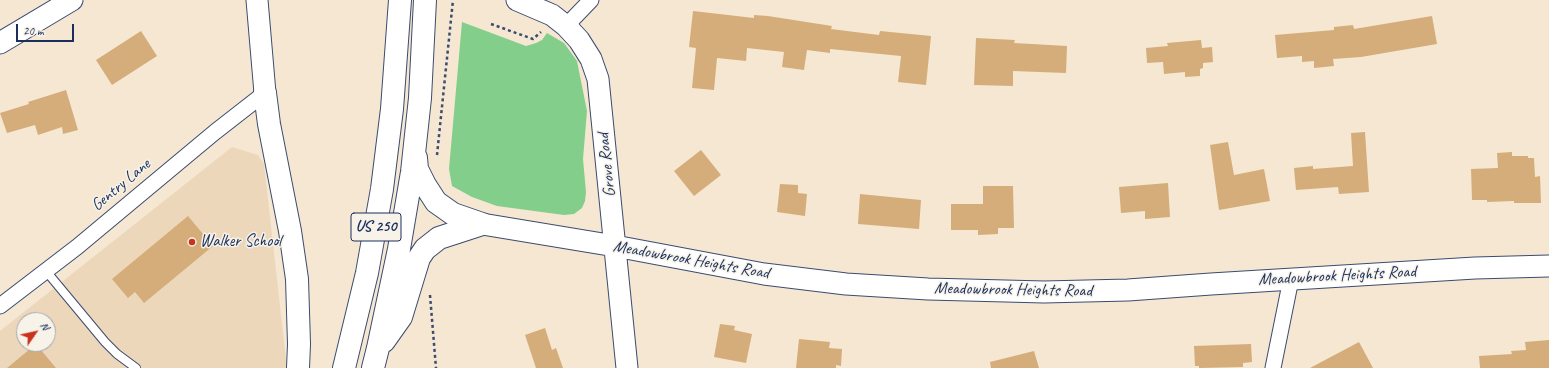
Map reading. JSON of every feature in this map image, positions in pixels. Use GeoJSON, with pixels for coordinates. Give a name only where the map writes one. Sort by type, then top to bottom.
{"type":"FeatureCollection","features":[{"type":"Feature","properties":{"kind":"highway","name":"US 250"},"geometry":{"type":"LineString","coordinates":[[344,368],[367,273],[379,208],[395,83],[400,0]]}},
{"type":"Feature","properties":{"kind":"highway","name":"US 250"},"geometry":{"type":"LineString","coordinates":[[376,358],[399,249],[415,146],[420,98],[425,0]]}},
{"type":"Feature","properties":{"kind":"highway"},"geometry":{"type":"LineString","coordinates":[[265,93],[269,124],[290,231],[297,279],[299,344],[298,368]]}},
{"type":"Feature","properties":{"kind":"highway"},"geometry":{"type":"LineString","coordinates":[[415,146],[417,169],[425,186],[436,202],[453,214],[482,224]]}},
{"type":"Feature","properties":{"kind":"highway"},"geometry":{"type":"LineString","coordinates":[[376,358],[401,317],[419,258],[425,249],[439,238],[482,224]]}},
{"type":"Feature","properties":{"kind":"street"},"geometry":{"type":"LineString","coordinates":[[0,43],[72,0]]}},
{"type":"Feature","properties":{"kind":"street"},"geometry":{"type":"LineString","coordinates":[[257,0],[265,93]]}},
{"type":"Feature","properties":{"kind":"street","name":"Grove Road"},"geometry":{"type":"LineString","coordinates":[[517,0],[552,15],[566,26],[579,40],[591,59],[598,80],[627,368]]}},
{"type":"Feature","properties":{"kind":"street"},"geometry":{"type":"LineString","coordinates":[[566,26],[592,0]]}},
{"type":"Feature","properties":{"kind":"street","name":"Gentry Lane"},"geometry":{"type":"LineString","coordinates":[[0,306],[46,271],[265,93]]}},
{"type":"Feature","properties":{"kind":"street","name":"Meadowbrook Heights Road"},"geometry":{"type":"LineString","coordinates":[[482,224],[614,246],[764,274],[846,284],[928,289],[1044,292],[1112,291],[1475,268],[1549,266]]}},
{"type":"Feature","properties":{"kind":"street"},"geometry":{"type":"LineString","coordinates":[[1273,368],[1291,279]]}},
{"type":"Feature","properties":{"kind":"lane"},"geometry":{"type":"LineString","coordinates":[[46,271],[104,342],[116,354],[136,368]]}},
{"type":"Feature","properties":{"kind":"path"},"geometry":{"type":"LineString","coordinates":[[437,160],[452,0]]}},
{"type":"Feature","properties":{"kind":"path"},"geometry":{"type":"LineString","coordinates":[[430,290],[436,368]]}},
{"type":"Feature","properties":{"kind":"shaded area","name":"Walker School"},"geometry":{"type":"Polygon","coordinates":[[[232,147],[258,155],[264,164],[287,368],[0,368],[0,331],[16,318],[16,352],[56,352],[56,312],[24,312],[232,147]]]}},
{"type":"Feature","properties":{"kind":"green space"},"geometry":{"type":"Polygon","coordinates":[[[462,22],[526,46],[542,40],[547,33],[564,43],[577,61],[587,111],[583,159],[586,192],[585,201],[582,208],[574,214],[564,215],[497,206],[472,197],[452,186],[449,169],[462,22]]]}},
{"type":"Feature","properties":{"kind":"building"},"geometry":{"type":"Polygon","coordinates":[[[693,11],[754,18],[754,15],[768,16],[832,26],[831,29],[879,35],[880,31],[931,36],[926,85],[898,82],[901,56],[830,49],[830,53],[807,50],[804,70],[782,67],[784,52],[747,48],[746,61],[717,58],[714,90],[692,88],[696,48],[689,47],[693,11]]]}},
{"type":"Feature","properties":{"kind":"building"},"geometry":{"type":"Polygon","coordinates":[[[1432,16],[1437,44],[1361,57],[1333,59],[1334,66],[1314,68],[1314,61],[1302,62],[1302,56],[1277,58],[1275,35],[1334,30],[1334,27],[1353,25],[1354,29],[1432,16]]]}},
{"type":"Feature","properties":{"kind":"building"},"geometry":{"type":"Polygon","coordinates":[[[141,31],[157,56],[112,85],[96,60],[141,31]]]}},
{"type":"Feature","properties":{"kind":"building"},"geometry":{"type":"Polygon","coordinates":[[[976,38],[1015,40],[1014,43],[1067,46],[1066,73],[1013,71],[1013,86],[974,85],[976,38]]]}},
{"type":"Feature","properties":{"kind":"building"},"geometry":{"type":"Polygon","coordinates":[[[1201,40],[1202,48],[1212,47],[1213,62],[1203,63],[1203,68],[1200,69],[1200,76],[1185,77],[1185,72],[1164,74],[1163,62],[1147,63],[1146,48],[1168,46],[1167,43],[1201,40]]]}},
{"type":"Feature","properties":{"kind":"building"},"geometry":{"type":"Polygon","coordinates":[[[66,90],[78,130],[63,134],[62,127],[38,135],[35,125],[7,133],[0,113],[66,90]]]}},
{"type":"Feature","properties":{"kind":"building"},"geometry":{"type":"Polygon","coordinates":[[[1365,132],[1369,192],[1339,194],[1338,187],[1296,190],[1294,168],[1313,166],[1313,169],[1353,166],[1351,133],[1365,132]]]}},
{"type":"Feature","properties":{"kind":"building"},"geometry":{"type":"Polygon","coordinates":[[[1228,142],[1234,175],[1264,169],[1270,201],[1219,210],[1210,145],[1228,142]]]}},
{"type":"Feature","properties":{"kind":"building"},"geometry":{"type":"Polygon","coordinates":[[[701,150],[721,175],[694,196],[674,171],[701,150]]]}},
{"type":"Feature","properties":{"kind":"building"},"geometry":{"type":"Polygon","coordinates":[[[1512,152],[1512,156],[1528,156],[1528,158],[1534,158],[1535,177],[1540,176],[1541,203],[1514,203],[1514,201],[1487,202],[1487,200],[1472,200],[1471,169],[1498,168],[1497,153],[1512,152]]]}},
{"type":"Feature","properties":{"kind":"building"},"geometry":{"type":"Polygon","coordinates":[[[1168,183],[1170,217],[1145,219],[1145,211],[1121,213],[1119,187],[1168,183]]]}},
{"type":"Feature","properties":{"kind":"building"},"geometry":{"type":"Polygon","coordinates":[[[780,184],[798,185],[798,193],[807,194],[805,216],[777,212],[780,184]]]}},
{"type":"Feature","properties":{"kind":"building"},"geometry":{"type":"Polygon","coordinates":[[[983,186],[1013,186],[1014,228],[998,228],[998,234],[978,235],[978,230],[951,230],[951,204],[983,204],[983,186]]]}},
{"type":"Feature","properties":{"kind":"building"},"geometry":{"type":"Polygon","coordinates":[[[860,194],[921,200],[919,229],[858,224],[860,194]]]}},
{"type":"Feature","properties":{"kind":"building"},"geometry":{"type":"Polygon","coordinates":[[[188,216],[213,246],[144,303],[135,292],[128,298],[112,279],[188,216]]]}},
{"type":"Feature","properties":{"kind":"building"},"geometry":{"type":"Polygon","coordinates":[[[720,324],[735,326],[734,330],[752,334],[746,363],[714,357],[720,324]]]}},
{"type":"Feature","properties":{"kind":"building"},"geometry":{"type":"Polygon","coordinates":[[[545,328],[552,350],[556,348],[563,368],[536,368],[525,335],[545,328]]]}},
{"type":"Feature","properties":{"kind":"building"},"geometry":{"type":"Polygon","coordinates":[[[799,339],[830,342],[829,348],[842,349],[841,366],[836,365],[836,368],[796,368],[799,339]]]}},
{"type":"Feature","properties":{"kind":"building"},"geometry":{"type":"Polygon","coordinates":[[[1549,340],[1549,368],[1480,368],[1479,356],[1512,354],[1511,351],[1526,350],[1525,342],[1549,340]]]}},
{"type":"Feature","properties":{"kind":"building"},"geometry":{"type":"Polygon","coordinates":[[[1359,342],[1373,368],[1310,368],[1359,342]]]}},
{"type":"Feature","properties":{"kind":"building"},"geometry":{"type":"Polygon","coordinates":[[[1251,344],[1252,362],[1243,363],[1243,367],[1199,368],[1199,366],[1195,366],[1194,346],[1251,344]]]}},
{"type":"Feature","properties":{"kind":"building"},"geometry":{"type":"Polygon","coordinates":[[[1034,351],[1039,368],[991,368],[990,362],[1034,351]]]}},
{"type":"Feature","properties":{"kind":"building"},"geometry":{"type":"Polygon","coordinates":[[[26,352],[43,352],[56,368],[7,368],[26,352]]]}},
{"type":"Feature","properties":{"kind":"place","name":"Walker School"},"geometry":{"type":"Point","coordinates":[192,242]}}]}
